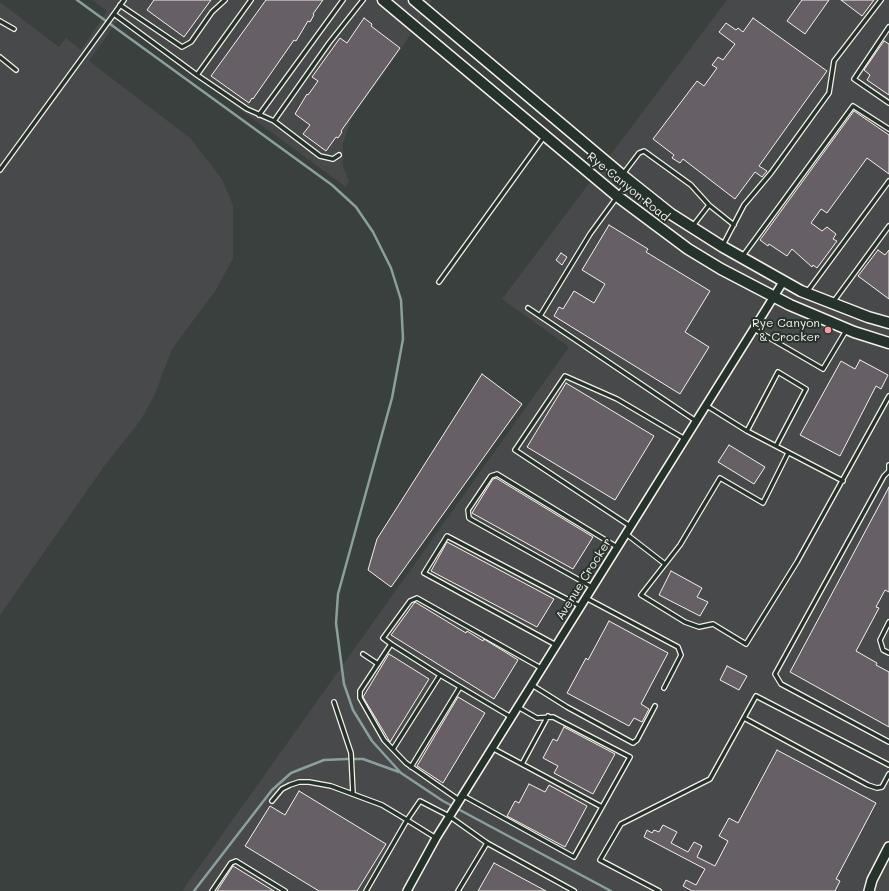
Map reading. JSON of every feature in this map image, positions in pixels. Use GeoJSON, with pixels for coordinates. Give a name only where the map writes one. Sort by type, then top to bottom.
{"type":"FeatureCollection","features":[{"type":"Feature","properties":{"kind":"main road","name":"Rye Canyon Road"},"geometry":{"type":"LineString","coordinates":[[383,0],[617,196],[688,249],[774,297],[847,329],[889,343]]}},
{"type":"Feature","properties":{"kind":"main road","name":"Rye Canyon Road"},"geometry":{"type":"LineString","coordinates":[[414,0],[671,214],[741,258],[783,282],[832,304],[889,323]]}},
{"type":"Feature","properties":{"kind":"street","name":"Avenue Crocker"},"geometry":{"type":"LineString","coordinates":[[407,891],[449,816],[625,533],[697,422],[783,282]]}},
{"type":"Feature","properties":{"kind":"street"},"geometry":{"type":"LineString","coordinates":[[869,891],[872,880],[889,847]]}},
{"type":"Feature","properties":{"kind":"lane"},"geometry":{"type":"LineString","coordinates":[[0,170],[123,0]]}},
{"type":"Feature","properties":{"kind":"lane"},"geometry":{"type":"LineString","coordinates":[[120,5],[182,47],[188,46],[212,12],[225,0]]}},
{"type":"Feature","properties":{"kind":"lane"},"geometry":{"type":"LineString","coordinates":[[198,75],[251,0]]}},
{"type":"Feature","properties":{"kind":"lane"},"geometry":{"type":"LineString","coordinates":[[259,115],[343,0]]}},
{"type":"Feature","properties":{"kind":"lane"},"geometry":{"type":"LineString","coordinates":[[274,121],[329,43],[363,0]]}},
{"type":"Feature","properties":{"kind":"lane"},"geometry":{"type":"LineString","coordinates":[[723,247],[744,205],[771,173],[829,93],[834,61],[880,0]]}},
{"type":"Feature","properties":{"kind":"lane"},"geometry":{"type":"LineString","coordinates":[[114,14],[247,109],[274,121],[320,156],[332,160],[339,155]]}},
{"type":"Feature","properties":{"kind":"lane"},"geometry":{"type":"LineString","coordinates":[[0,21],[14,30]]}},
{"type":"Feature","properties":{"kind":"lane"},"geometry":{"type":"LineString","coordinates":[[889,27],[854,79],[889,103]]}},
{"type":"Feature","properties":{"kind":"lane"},"geometry":{"type":"LineString","coordinates":[[0,57],[16,70]]}},
{"type":"Feature","properties":{"kind":"lane"},"geometry":{"type":"LineString","coordinates":[[741,258],[853,106],[889,129]]}},
{"type":"Feature","properties":{"kind":"lane"},"geometry":{"type":"LineString","coordinates":[[439,282],[545,136]]}},
{"type":"Feature","properties":{"kind":"lane"},"geometry":{"type":"LineString","coordinates":[[540,316],[617,196],[639,153],[644,151],[691,185],[709,205],[734,225]]}},
{"type":"Feature","properties":{"kind":"lane"},"geometry":{"type":"LineString","coordinates":[[806,293],[889,181]]}},
{"type":"Feature","properties":{"kind":"lane"},"geometry":{"type":"LineString","coordinates":[[692,228],[709,205]]}},
{"type":"Feature","properties":{"kind":"lane"},"geometry":{"type":"LineString","coordinates":[[832,304],[889,226]]}},
{"type":"Feature","properties":{"kind":"lane"},"geometry":{"type":"LineString","coordinates":[[528,308],[697,422]]}},
{"type":"Feature","properties":{"kind":"lane"},"geometry":{"type":"LineString","coordinates":[[754,329],[824,370],[847,329]]}},
{"type":"Feature","properties":{"kind":"lane"},"geometry":{"type":"LineString","coordinates":[[747,431],[778,372],[806,389],[776,446]]}},
{"type":"Feature","properties":{"kind":"lane"},"geometry":{"type":"LineString","coordinates":[[630,526],[515,450],[565,376],[617,400],[685,440]]}},
{"type":"Feature","properties":{"kind":"lane"},"geometry":{"type":"LineString","coordinates":[[788,453],[763,503],[720,478],[680,545],[641,595],[685,622],[700,627],[713,624],[746,644],[797,562],[889,396]]}},
{"type":"Feature","properties":{"kind":"lane"},"geometry":{"type":"LineString","coordinates":[[707,406],[747,431],[843,481]]}},
{"type":"Feature","properties":{"kind":"lane"},"geometry":{"type":"LineString","coordinates":[[889,465],[889,471],[884,476],[776,674],[781,684],[889,742]]}},
{"type":"Feature","properties":{"kind":"lane"},"geometry":{"type":"LineString","coordinates":[[592,586],[472,520],[469,518],[468,510],[491,476],[497,474],[617,547]]}},
{"type":"Feature","properties":{"kind":"lane"},"geometry":{"type":"LineString","coordinates":[[625,533],[665,564]]}},
{"type":"Feature","properties":{"kind":"lane"},"geometry":{"type":"LineString","coordinates":[[556,645],[424,573],[447,536],[580,606]]}},
{"type":"Feature","properties":{"kind":"lane"},"geometry":{"type":"LineString","coordinates":[[511,717],[440,675],[383,638],[410,601],[417,598],[541,668]]}},
{"type":"Feature","properties":{"kind":"lane"},"geometry":{"type":"LineString","coordinates":[[585,598],[678,647],[681,655],[664,688]]}},
{"type":"Feature","properties":{"kind":"lane"},"geometry":{"type":"LineString","coordinates":[[889,622],[880,640],[883,650],[889,653]]}},
{"type":"Feature","properties":{"kind":"lane"},"geometry":{"type":"LineString","coordinates":[[391,644],[360,691],[360,698],[384,740],[411,766],[461,798],[574,857],[630,757],[553,717],[548,716],[537,718],[517,707]]}},
{"type":"Feature","properties":{"kind":"lane"},"geometry":{"type":"LineString","coordinates":[[363,654],[378,664]]}},
{"type":"Feature","properties":{"kind":"lane"},"geometry":{"type":"LineString","coordinates":[[393,749],[440,675]]}},
{"type":"Feature","properties":{"kind":"lane"},"geometry":{"type":"LineString","coordinates":[[531,684],[568,707],[633,743],[637,740],[654,706]]}},
{"type":"Feature","properties":{"kind":"lane"},"geometry":{"type":"LineString","coordinates":[[411,766],[460,687]]}},
{"type":"Feature","properties":{"kind":"lane"},"geometry":{"type":"LineString","coordinates":[[660,891],[600,860],[621,824],[710,779],[756,696],[889,766]]}},
{"type":"Feature","properties":{"kind":"lane"},"geometry":{"type":"LineString","coordinates":[[334,702],[351,756],[353,794]]}},
{"type":"Feature","properties":{"kind":"lane"},"geometry":{"type":"LineString","coordinates":[[522,764],[548,716]]}},
{"type":"Feature","properties":{"kind":"lane"},"geometry":{"type":"LineString","coordinates":[[744,718],[872,786],[882,787],[889,774]]}},
{"type":"Feature","properties":{"kind":"lane"},"geometry":{"type":"LineString","coordinates":[[492,747],[602,807]]}},
{"type":"Feature","properties":{"kind":"lane"},"geometry":{"type":"LineString","coordinates":[[272,801],[282,789],[299,782],[331,786],[382,806],[436,838]]}},
{"type":"Feature","properties":{"kind":"lane"},"geometry":{"type":"LineString","coordinates":[[366,891],[407,820],[420,801],[449,816],[487,843],[574,891]]}},
{"type":"Feature","properties":{"kind":"lane"},"geometry":{"type":"LineString","coordinates":[[458,891],[487,843]]}},
{"type":"Feature","properties":{"kind":"lane"},"geometry":{"type":"LineString","coordinates":[[212,891],[230,862],[236,861],[285,891]]}},
{"type":"Feature","properties":{"kind":"shaded area"},"geometry":{"type":"Polygon","coordinates":[[[92,0],[432,0],[401,49],[351,119],[343,144],[343,167],[349,181],[346,187],[118,20],[89,61],[190,138],[222,179],[233,206],[233,258],[216,290],[172,349],[154,396],[140,421],[105,465],[0,615],[0,2],[59,47],[66,38],[81,50],[107,11],[92,0]]]}},
{"type":"Feature","properties":{"kind":"shaded area"},"geometry":{"type":"Polygon","coordinates":[[[727,0],[889,0],[889,891],[182,891],[569,347],[502,299],[727,0]]]}},
{"type":"Feature","properties":{"kind":"building"},"geometry":{"type":"Polygon","coordinates":[[[154,0],[211,0],[184,37],[147,10],[154,0]]]}},
{"type":"Feature","properties":{"kind":"building"},"geometry":{"type":"Polygon","coordinates":[[[266,0],[323,0],[313,14],[314,15],[310,22],[308,21],[296,41],[294,40],[249,103],[211,76],[266,0]]]}},
{"type":"Feature","properties":{"kind":"building"},"geometry":{"type":"Polygon","coordinates":[[[802,0],[829,0],[805,34],[787,21],[802,0]]]}},
{"type":"Feature","properties":{"kind":"building"},"geometry":{"type":"Polygon","coordinates":[[[841,0],[874,0],[862,16],[841,0]]]}},
{"type":"Feature","properties":{"kind":"building"},"geometry":{"type":"Polygon","coordinates":[[[364,18],[372,24],[371,26],[400,48],[341,131],[342,132],[338,138],[336,137],[326,151],[303,134],[310,125],[295,114],[307,94],[308,95],[318,81],[312,77],[340,38],[347,43],[364,18]]]}},
{"type":"Feature","properties":{"kind":"building"},"geometry":{"type":"Polygon","coordinates":[[[753,18],[827,71],[759,166],[767,171],[762,177],[755,172],[735,199],[683,159],[680,163],[672,158],[674,155],[653,139],[697,81],[704,86],[717,68],[712,65],[718,57],[723,60],[735,44],[719,32],[726,23],[736,30],[738,28],[743,32],[753,18]]]}},
{"type":"Feature","properties":{"kind":"building"},"geometry":{"type":"Polygon","coordinates":[[[884,41],[889,44],[889,95],[867,80],[870,75],[864,70],[884,41]]]}},
{"type":"Feature","properties":{"kind":"building"},"geometry":{"type":"Polygon","coordinates":[[[854,111],[889,135],[889,174],[867,158],[827,213],[821,209],[811,223],[822,231],[827,227],[836,234],[833,239],[837,241],[817,268],[813,265],[812,267],[792,249],[787,256],[760,240],[854,111]]]}},
{"type":"Feature","properties":{"kind":"building"},"geometry":{"type":"Polygon","coordinates":[[[609,225],[648,249],[646,252],[710,291],[685,332],[709,347],[680,394],[554,316],[559,307],[563,309],[574,291],[594,303],[605,284],[582,270],[609,225]]]}},
{"type":"Feature","properties":{"kind":"building"},"geometry":{"type":"Polygon","coordinates":[[[878,250],[885,255],[889,250],[889,299],[858,276],[878,250]]]}},
{"type":"Feature","properties":{"kind":"building"},"geometry":{"type":"Polygon","coordinates":[[[561,253],[567,257],[562,265],[556,260],[561,253]]]}},
{"type":"Feature","properties":{"kind":"building"},"geometry":{"type":"Polygon","coordinates":[[[860,360],[888,375],[881,389],[876,386],[840,456],[800,435],[841,361],[855,369],[860,360]]]}},
{"type":"Feature","properties":{"kind":"building"},"geometry":{"type":"Polygon","coordinates":[[[482,374],[522,404],[391,587],[368,570],[377,539],[482,374]]]}},
{"type":"Feature","properties":{"kind":"building"},"geometry":{"type":"Polygon","coordinates":[[[566,383],[654,436],[615,500],[527,447],[566,383]]]}},
{"type":"Feature","properties":{"kind":"building"},"geometry":{"type":"Polygon","coordinates":[[[729,445],[765,467],[754,484],[718,462],[729,445]]]}},
{"type":"Feature","properties":{"kind":"building"},"geometry":{"type":"Polygon","coordinates":[[[496,478],[593,537],[573,569],[472,513],[493,479],[496,478]]]}},
{"type":"Feature","properties":{"kind":"building"},"geometry":{"type":"Polygon","coordinates":[[[889,487],[889,592],[885,590],[876,607],[879,608],[856,651],[889,672],[889,727],[790,672],[889,487]]]}},
{"type":"Feature","properties":{"kind":"building"},"geometry":{"type":"Polygon","coordinates":[[[447,542],[554,599],[537,627],[431,571],[447,542]]]}},
{"type":"Feature","properties":{"kind":"building"},"geometry":{"type":"Polygon","coordinates":[[[671,571],[702,588],[697,597],[708,602],[700,616],[659,595],[671,571]]]}},
{"type":"Feature","properties":{"kind":"building"},"geometry":{"type":"Polygon","coordinates":[[[415,602],[466,633],[467,631],[483,641],[484,639],[518,660],[494,699],[391,635],[415,602]]]}},
{"type":"Feature","properties":{"kind":"building"},"geometry":{"type":"Polygon","coordinates":[[[609,621],[668,653],[641,704],[649,709],[642,722],[634,718],[629,726],[567,693],[586,658],[588,660],[609,621]]]}},
{"type":"Feature","properties":{"kind":"building"},"geometry":{"type":"Polygon","coordinates":[[[389,654],[429,679],[390,742],[363,697],[389,654]]]}},
{"type":"Feature","properties":{"kind":"building"},"geometry":{"type":"Polygon","coordinates":[[[727,666],[747,676],[739,690],[720,680],[727,666]]]}},
{"type":"Feature","properties":{"kind":"building"},"geometry":{"type":"Polygon","coordinates":[[[458,697],[485,713],[443,783],[417,766],[458,697]]]}},
{"type":"Feature","properties":{"kind":"building"},"geometry":{"type":"Polygon","coordinates":[[[564,727],[615,754],[593,794],[554,773],[558,766],[543,758],[553,739],[557,741],[564,727]]]}},
{"type":"Feature","properties":{"kind":"building"},"geometry":{"type":"Polygon","coordinates":[[[777,750],[876,803],[836,879],[840,881],[835,891],[692,891],[683,886],[686,880],[696,885],[705,869],[644,837],[647,830],[652,833],[654,830],[659,832],[663,825],[677,832],[671,843],[688,852],[694,842],[702,846],[697,857],[715,866],[728,841],[719,836],[729,818],[738,823],[777,750]]]}},
{"type":"Feature","properties":{"kind":"building"},"geometry":{"type":"Polygon","coordinates":[[[529,784],[545,792],[549,785],[587,806],[565,847],[507,816],[515,801],[519,803],[529,784]]]}},
{"type":"Feature","properties":{"kind":"building"},"geometry":{"type":"Polygon","coordinates":[[[299,791],[386,844],[357,891],[319,891],[245,846],[270,806],[285,815],[299,791]]]}},
{"type":"Feature","properties":{"kind":"building"},"geometry":{"type":"Polygon","coordinates":[[[494,863],[546,891],[478,891],[494,863]]]}},
{"type":"Feature","properties":{"kind":"building"},"geometry":{"type":"Polygon","coordinates":[[[233,866],[274,891],[217,891],[233,866]]]}},
{"type":"Feature","properties":{"kind":"waterway"},"geometry":{"type":"LineString","coordinates":[[77,0],[332,185],[356,207],[373,232],[391,268],[401,300],[403,339],[392,398],[338,594],[336,623],[344,684],[353,710],[372,741],[401,773],[443,801],[611,891]]}},
{"type":"Feature","properties":{"kind":"waterway"},"geometry":{"type":"LineString","coordinates":[[194,891],[272,790],[291,773],[324,760],[347,759],[363,759],[399,772]]}},
{"type":"Feature","properties":{"kind":"place","name":"Rye Canyon & Crocker"},"geometry":{"type":"Point","coordinates":[828,330]}}]}
